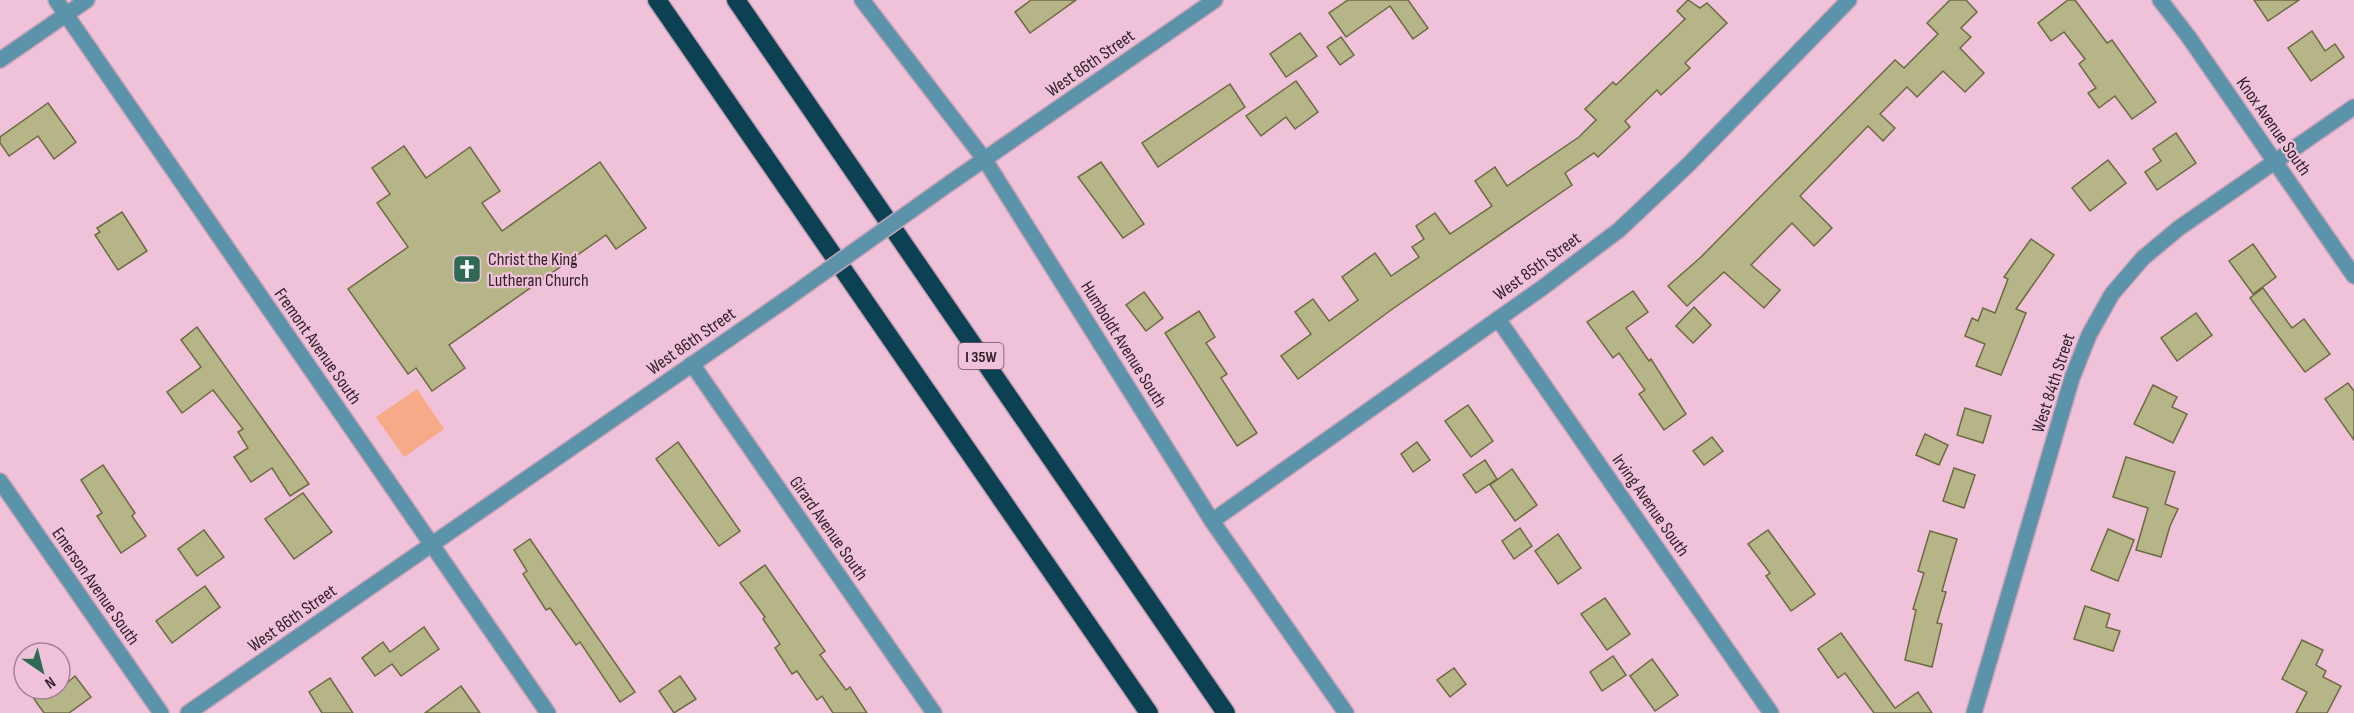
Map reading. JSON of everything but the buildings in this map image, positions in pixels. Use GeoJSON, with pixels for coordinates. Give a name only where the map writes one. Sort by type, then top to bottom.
{"type":"FeatureCollection","features":[{"type":"Feature","properties":{"kind":"highway"},"geometry":{"type":"LineString","coordinates":[[657,0],[1149,713]]}},
{"type":"Feature","properties":{"kind":"highway","name":"I 35W"},"geometry":{"type":"LineString","coordinates":[[736,0],[1226,713]]}},
{"type":"Feature","properties":{"kind":"street","name":"Fremont Avenue South"},"geometry":{"type":"LineString","coordinates":[[56,0],[548,713]]}},
{"type":"Feature","properties":{"kind":"street"},"geometry":{"type":"LineString","coordinates":[[0,60],[87,0]]}},
{"type":"Feature","properties":{"kind":"street","name":"Humboldt Avenue South"},"geometry":{"type":"LineString","coordinates":[[862,0],[985,160],[1212,521],[1346,713]]}},
{"type":"Feature","properties":{"kind":"street","name":"West 86th Street"},"geometry":{"type":"LineString","coordinates":[[188,713],[1215,0]]}},
{"type":"Feature","properties":{"kind":"street","name":"West 85th Street"},"geometry":{"type":"LineString","coordinates":[[1212,521],[1498,319],[1619,230],[1689,164],[1849,0]]}},
{"type":"Feature","properties":{"kind":"street","name":"Knox Avenue South"},"geometry":{"type":"LineString","coordinates":[[2160,0],[2188,36],[2354,276]]}},
{"type":"Feature","properties":{"kind":"street","name":"West 84th Street"},"geometry":{"type":"LineString","coordinates":[[1974,713],[2072,378],[2089,335],[2112,294],[2143,258],[2179,228],[2354,107]]}},
{"type":"Feature","properties":{"kind":"street","name":"Irving Avenue South"},"geometry":{"type":"LineString","coordinates":[[1498,319],[1772,713]]}},
{"type":"Feature","properties":{"kind":"street","name":"Girard Avenue South"},"geometry":{"type":"LineString","coordinates":[[693,364],[934,713]]}},
{"type":"Feature","properties":{"kind":"street","name":"Emerson Avenue South"},"geometry":{"type":"LineString","coordinates":[[0,481],[161,713]]}},
{"type":"Feature","properties":{"kind":"shaded area"},"geometry":{"type":"Polygon","coordinates":[[[417,389],[444,429],[404,457],[376,417],[417,389]]]}},
{"type":"Feature","properties":{"kind":"place","name":"Christ the King Lutheran Church"},"geometry":{"type":"Point","coordinates":[467,269]}}]}
